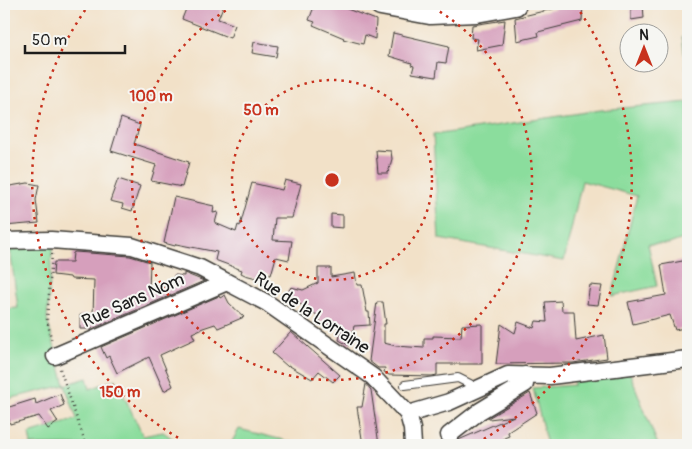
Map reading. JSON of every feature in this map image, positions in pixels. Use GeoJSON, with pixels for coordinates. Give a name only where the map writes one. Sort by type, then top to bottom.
{"type":"FeatureCollection","features":[{"type":"Feature","properties":{"kind":"street"},"geometry":{"type":"LineString","coordinates":[[381,4],[430,13],[476,11],[515,4]]}},
{"type":"Feature","properties":{"kind":"street","name":"Rue de la Lorraine"},"geometry":{"type":"LineString","coordinates":[[4,241],[51,240],[132,246],[200,268],[267,303],[373,377],[408,414]]}},
{"type":"Feature","properties":{"kind":"street","name":"Rue Sans Nom"},"geometry":{"type":"LineString","coordinates":[[55,356],[227,282]]}},
{"type":"Feature","properties":{"kind":"street"},"geometry":{"type":"LineString","coordinates":[[413,443],[408,414],[449,402],[508,375],[550,376],[688,359]]}},
{"type":"Feature","properties":{"kind":"street"},"geometry":{"type":"LineString","coordinates":[[449,435],[480,411],[525,384],[525,375]]}},
{"type":"Feature","properties":{"kind":"lane"},"geometry":{"type":"LineString","coordinates":[[405,385],[458,378],[470,384],[473,391]]}},
{"type":"Feature","properties":{"kind":"path"},"geometry":{"type":"LineString","coordinates":[[4,17],[9,4]]}},
{"type":"Feature","properties":{"kind":"green space"},"geometry":{"type":"Polygon","coordinates":[[[688,35],[688,81],[682,37],[688,35]]]}},
{"type":"Feature","properties":{"kind":"green space"},"geometry":{"type":"Polygon","coordinates":[[[688,102],[688,237],[669,244],[648,244],[657,286],[612,296],[637,196],[582,181],[564,261],[439,239],[433,135],[600,110],[688,102]]]}},
{"type":"Feature","properties":{"kind":"green space"},"geometry":{"type":"Polygon","coordinates":[[[53,240],[47,319],[65,385],[4,400],[4,309],[18,308],[9,241],[53,240]]]}},
{"type":"Feature","properties":{"kind":"green space"},"geometry":{"type":"Polygon","coordinates":[[[627,366],[658,445],[547,445],[533,388],[574,385],[573,373],[627,366]]]}},
{"type":"Feature","properties":{"kind":"green space"},"geometry":{"type":"Polygon","coordinates":[[[87,378],[90,389],[116,379],[143,436],[163,432],[182,445],[31,445],[29,434],[77,419],[65,385],[87,378]]]}},
{"type":"Feature","properties":{"kind":"green space"},"geometry":{"type":"Polygon","coordinates":[[[239,429],[303,445],[230,445],[239,429]]]}},
{"type":"Feature","properties":{"kind":"building"},"geometry":{"type":"Polygon","coordinates":[[[188,4],[224,4],[218,19],[235,25],[230,38],[182,19],[188,4]]]}},
{"type":"Feature","properties":{"kind":"building"},"geometry":{"type":"Polygon","coordinates":[[[315,4],[334,4],[376,20],[375,39],[365,35],[363,44],[343,39],[313,25],[315,22],[309,20],[315,4]]]}},
{"type":"Feature","properties":{"kind":"building"},"geometry":{"type":"Polygon","coordinates":[[[573,4],[583,4],[582,21],[538,32],[539,36],[517,41],[515,18],[573,4]]]}},
{"type":"Feature","properties":{"kind":"building"},"geometry":{"type":"Polygon","coordinates":[[[631,4],[643,4],[644,18],[631,20],[631,4]]]}},
{"type":"Feature","properties":{"kind":"building"},"geometry":{"type":"Polygon","coordinates":[[[505,20],[502,45],[476,50],[478,39],[471,38],[472,25],[505,20]]]}},
{"type":"Feature","properties":{"kind":"building"},"geometry":{"type":"Polygon","coordinates":[[[393,33],[449,46],[446,63],[438,62],[436,77],[412,73],[414,66],[411,65],[412,63],[389,56],[393,33]]]}},
{"type":"Feature","properties":{"kind":"building"},"geometry":{"type":"Polygon","coordinates":[[[254,42],[278,46],[276,57],[252,53],[254,42]]]}},
{"type":"Feature","properties":{"kind":"building"},"geometry":{"type":"Polygon","coordinates":[[[121,118],[140,125],[134,144],[189,162],[182,187],[151,181],[156,165],[111,151],[121,118]]]}},
{"type":"Feature","properties":{"kind":"building"},"geometry":{"type":"Polygon","coordinates":[[[376,150],[391,151],[392,159],[388,173],[378,173],[376,150]]]}},
{"type":"Feature","properties":{"kind":"building"},"geometry":{"type":"Polygon","coordinates":[[[118,179],[140,186],[132,211],[122,208],[123,204],[110,201],[118,179]]]}},
{"type":"Feature","properties":{"kind":"building"},"geometry":{"type":"Polygon","coordinates":[[[285,180],[301,184],[292,218],[275,218],[273,240],[292,241],[289,260],[276,257],[271,275],[265,274],[264,280],[245,275],[241,273],[242,270],[215,260],[217,252],[164,243],[174,197],[214,206],[213,213],[218,212],[215,223],[236,232],[238,225],[240,226],[252,183],[282,190],[285,180]]]}},
{"type":"Feature","properties":{"kind":"building"},"geometry":{"type":"Polygon","coordinates":[[[28,183],[39,185],[36,200],[39,223],[4,226],[4,187],[28,183]]]}},
{"type":"Feature","properties":{"kind":"building"},"geometry":{"type":"Polygon","coordinates":[[[331,214],[343,215],[343,228],[331,227],[331,214]]]}},
{"type":"Feature","properties":{"kind":"building"},"geometry":{"type":"Polygon","coordinates":[[[73,253],[130,256],[150,262],[149,291],[174,284],[174,275],[184,276],[184,273],[204,281],[92,329],[80,329],[80,315],[93,316],[94,280],[71,279],[70,277],[53,275],[54,262],[72,262],[73,253]]]}},
{"type":"Feature","properties":{"kind":"building"},"geometry":{"type":"Polygon","coordinates":[[[688,260],[688,327],[675,330],[670,315],[633,324],[628,302],[666,295],[661,265],[688,260]]]}},
{"type":"Feature","properties":{"kind":"building"},"geometry":{"type":"Polygon","coordinates":[[[318,268],[331,268],[331,277],[355,273],[357,285],[362,285],[367,312],[369,312],[370,325],[354,326],[350,346],[339,340],[342,327],[322,324],[317,315],[286,295],[291,287],[303,290],[318,283],[318,268]]]}},
{"type":"Feature","properties":{"kind":"building"},"geometry":{"type":"Polygon","coordinates":[[[590,285],[602,286],[598,305],[587,304],[590,285]]]}},
{"type":"Feature","properties":{"kind":"building"},"geometry":{"type":"Polygon","coordinates":[[[225,295],[229,303],[244,317],[218,328],[215,324],[203,328],[192,333],[195,339],[160,355],[173,386],[164,391],[149,357],[117,373],[109,356],[106,358],[101,347],[225,295]]]}},
{"type":"Feature","properties":{"kind":"building"},"geometry":{"type":"Polygon","coordinates":[[[561,301],[562,311],[574,311],[576,341],[604,335],[607,358],[573,363],[496,364],[501,324],[515,333],[518,322],[534,328],[536,321],[547,322],[545,302],[561,301]]]}},
{"type":"Feature","properties":{"kind":"building"},"geometry":{"type":"Polygon","coordinates":[[[377,302],[383,302],[386,324],[384,324],[384,343],[396,346],[424,348],[424,338],[433,338],[433,336],[461,337],[462,325],[482,324],[482,364],[437,364],[437,375],[432,376],[389,375],[384,372],[385,368],[378,368],[369,361],[377,302]]]}},
{"type":"Feature","properties":{"kind":"building"},"geometry":{"type":"Polygon","coordinates":[[[291,332],[340,375],[333,382],[319,371],[312,379],[287,366],[272,353],[291,332]]]}},
{"type":"Feature","properties":{"kind":"building"},"geometry":{"type":"Polygon","coordinates":[[[366,384],[371,390],[379,445],[363,445],[357,407],[362,407],[366,384]]]}},
{"type":"Feature","properties":{"kind":"building"},"geometry":{"type":"Polygon","coordinates":[[[530,393],[537,413],[508,432],[509,436],[504,438],[505,445],[447,445],[514,416],[488,418],[530,393]]]}},
{"type":"Feature","properties":{"kind":"building"},"geometry":{"type":"Polygon","coordinates":[[[60,394],[64,405],[51,411],[58,422],[48,429],[39,416],[10,424],[6,408],[35,399],[36,404],[60,394]]]}}]}
